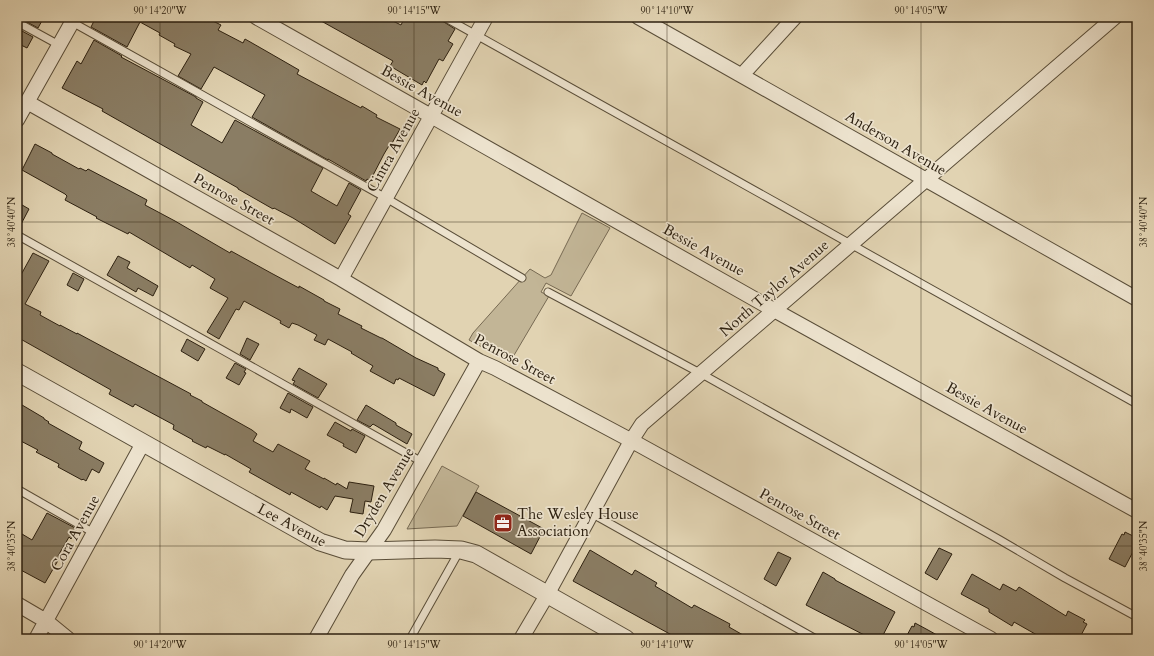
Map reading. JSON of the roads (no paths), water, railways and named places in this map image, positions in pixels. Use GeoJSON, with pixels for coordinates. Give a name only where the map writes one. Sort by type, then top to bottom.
{"type":"FeatureCollection","features":[{"type":"Feature","properties":{"kind":"street","name":"Bessie Avenue"},"geometry":{"type":"LineString","coordinates":[[256,17],[774,310],[1137,511]]}},
{"type":"Feature","properties":{"kind":"street","name":"Cintra Avenue"},"geometry":{"type":"LineString","coordinates":[[341,278],[486,17]]}},
{"type":"Feature","properties":{"kind":"street","name":"Anderson Avenue"},"geometry":{"type":"LineString","coordinates":[[638,17],[1137,299]]}},
{"type":"Feature","properties":{"kind":"street"},"geometry":{"type":"LineString","coordinates":[[742,75],[795,17]]}},
{"type":"Feature","properties":{"kind":"street","name":"North Taylor Avenue"},"geometry":{"type":"LineString","coordinates":[[521,639],[547,595],[631,441],[642,424],[1115,17]]}},
{"type":"Feature","properties":{"kind":"street"},"geometry":{"type":"LineString","coordinates":[[17,120],[74,20]]}},
{"type":"Feature","properties":{"kind":"street","name":"Penrose Street"},"geometry":{"type":"LineString","coordinates":[[27,102],[341,278],[479,361],[495,368],[631,441],[991,639]]}},
{"type":"Feature","properties":{"kind":"street","name":"Dryden Avenue"},"geometry":{"type":"LineString","coordinates":[[316,639],[352,575],[384,530],[479,361]]}},
{"type":"Feature","properties":{"kind":"street","name":"Lee Avenue"},"geometry":{"type":"LineString","coordinates":[[17,372],[320,542],[345,550],[369,551],[434,549],[461,550],[476,554],[626,639]]}},
{"type":"Feature","properties":{"kind":"street","name":"Cora Avenue"},"geometry":{"type":"LineString","coordinates":[[36,639],[143,443]]}},
{"type":"Feature","properties":{"kind":"street"},"geometry":{"type":"LineString","coordinates":[[17,604],[46,621],[68,639]]}},
{"type":"Feature","properties":{"kind":"lane"},"geometry":{"type":"LineString","coordinates":[[444,17],[1137,404]]}},
{"type":"Feature","properties":{"kind":"lane"},"geometry":{"type":"LineString","coordinates":[[74,20],[386,198],[522,278]]}},
{"type":"Feature","properties":{"kind":"lane"},"geometry":{"type":"LineString","coordinates":[[17,22],[59,45]]}},
{"type":"Feature","properties":{"kind":"lane"},"geometry":{"type":"LineString","coordinates":[[17,234],[422,462]]}},
{"type":"Feature","properties":{"kind":"lane"},"geometry":{"type":"LineString","coordinates":[[548,292],[700,373],[1137,617]]}},
{"type":"Feature","properties":{"kind":"lane"},"geometry":{"type":"LineString","coordinates":[[17,490],[94,533]]}},
{"type":"Feature","properties":{"kind":"lane"},"geometry":{"type":"LineString","coordinates":[[591,514],[816,639]]}},
{"type":"Feature","properties":{"kind":"lane"},"geometry":{"type":"LineString","coordinates":[[410,639],[461,550]]}},
{"type":"Feature","properties":{"kind":"place","name":"The Wesley House Association"},"geometry":{"type":"Point","coordinates":[503,523]}}]}
